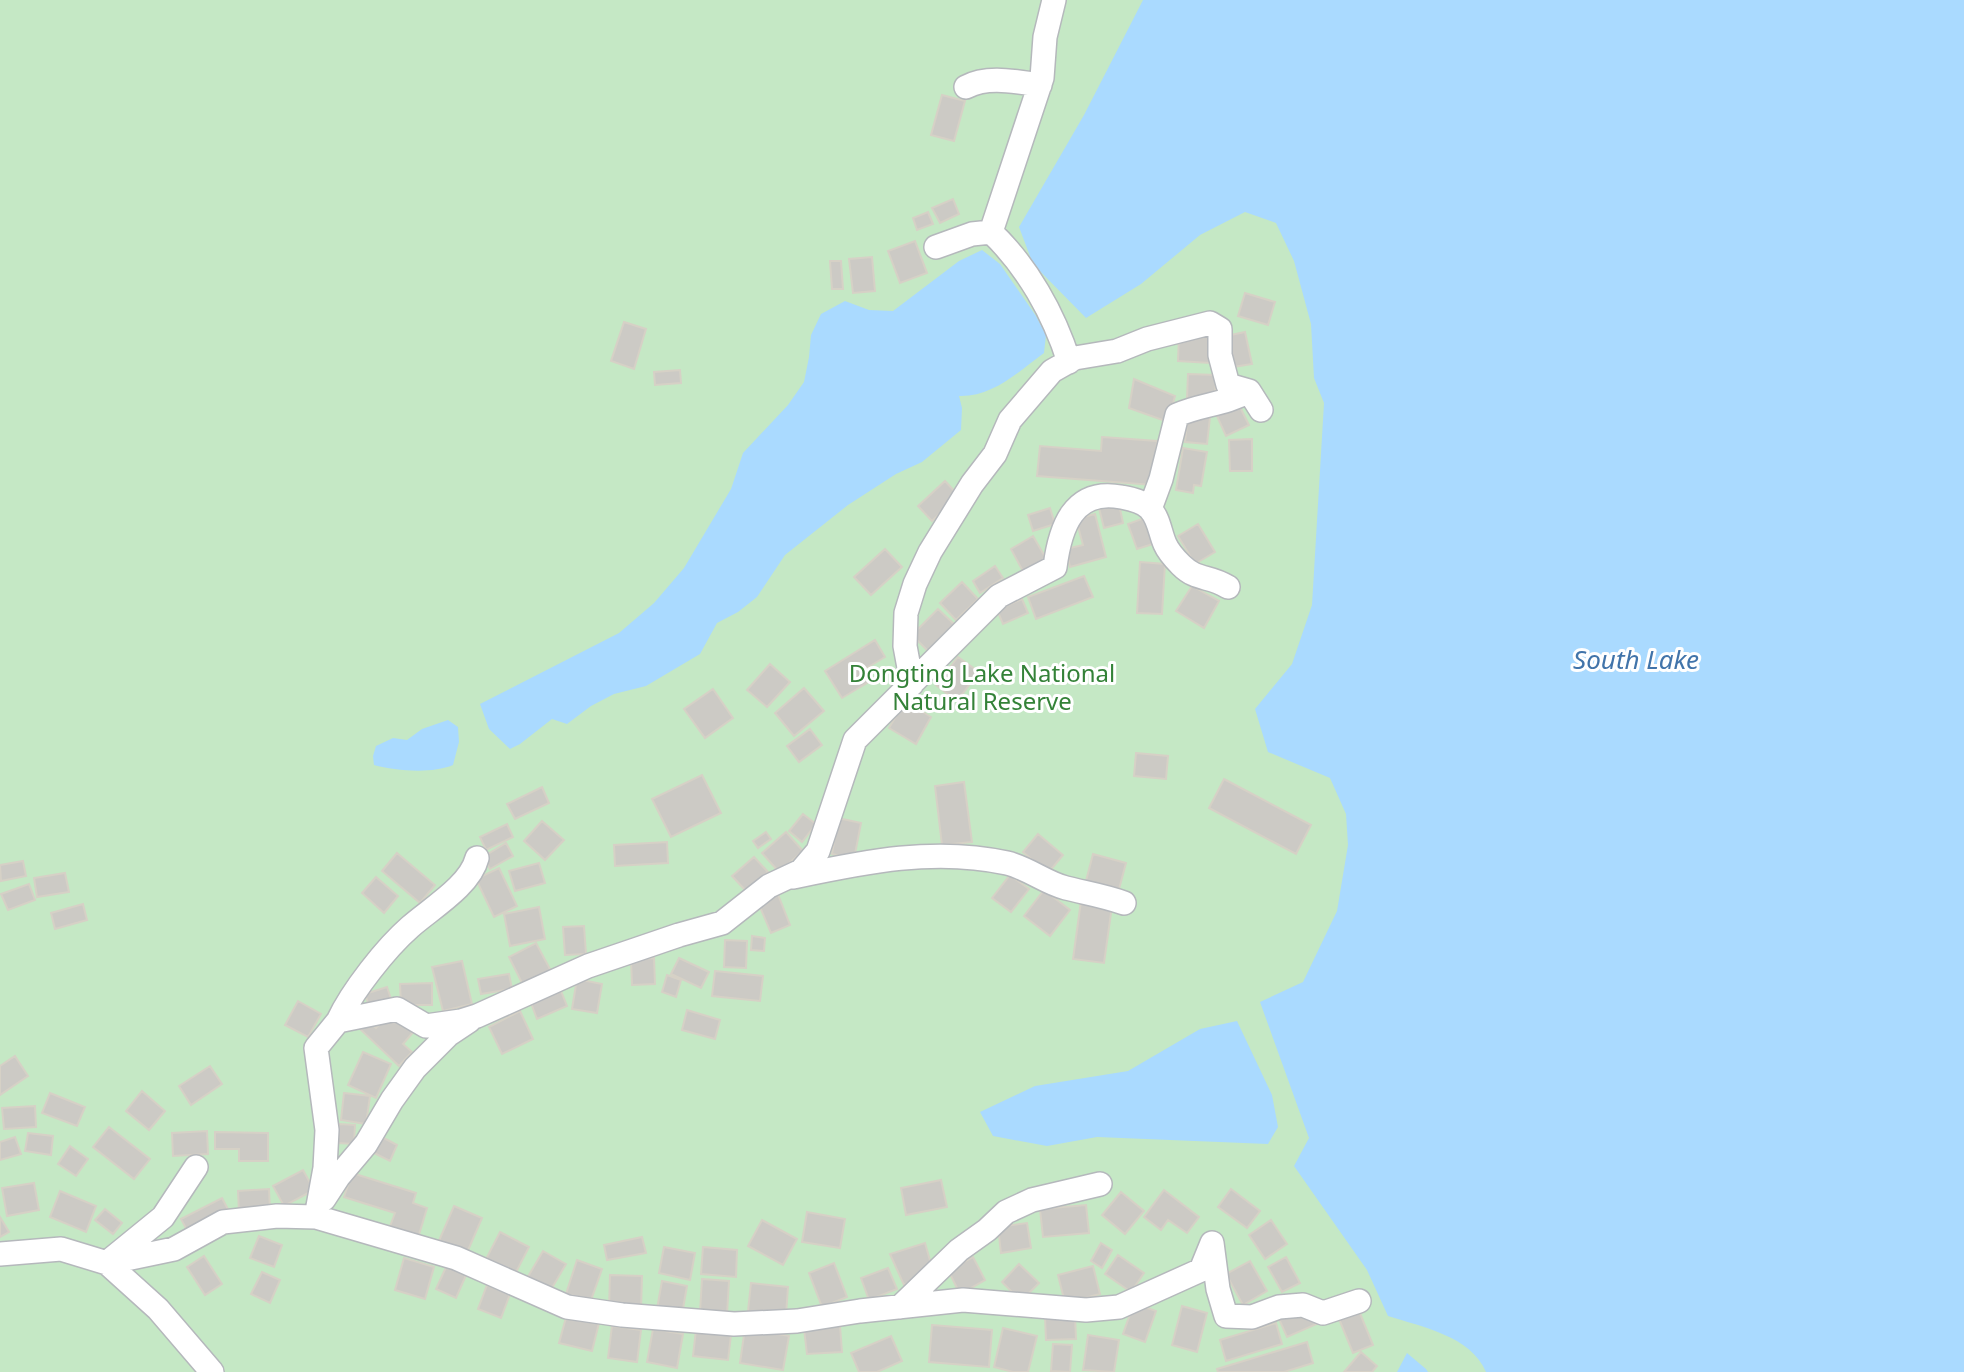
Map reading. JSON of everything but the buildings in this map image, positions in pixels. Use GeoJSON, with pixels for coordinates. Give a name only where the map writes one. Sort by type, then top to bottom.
{"type":"FeatureCollection","features":[{"type":"Feature","properties":{"kind":"street"},"geometry":{"type":"LineString","coordinates":[[991,232],[1040,85],[1045,37],[1054,0]]}},
{"type":"Feature","properties":{"kind":"street"},"geometry":{"type":"LineString","coordinates":[[966,87],[974,83],[1004,80],[1040,85]]}},
{"type":"Feature","properties":{"kind":"street"},"geometry":{"type":"LineString","coordinates":[[936,247],[972,234],[991,232],[1012,252],[1061,335],[1069,362]]}},
{"type":"Feature","properties":{"kind":"street"},"geometry":{"type":"LineString","coordinates":[[912,684],[905,646],[906,612],[915,584],[930,552],[972,484],[995,454],[1010,420],[1052,371],[1075,358],[1117,351],[1147,339],[1210,323],[1220,329],[1220,355],[1228,385],[1255,401],[1231,401],[1192,408],[1177,415],[1161,479],[1150,509]]}},
{"type":"Feature","properties":{"kind":"street"},"geometry":{"type":"LineString","coordinates":[[338,1021],[397,1009],[426,1026],[477,1016],[588,966],[722,923],[769,886],[801,871],[818,851],[855,740],[999,596],[1055,567],[1057,549],[1066,521],[1081,502],[1093,496],[1136,500],[1150,509],[1166,547],[1181,565],[1196,577],[1215,579],[1228,587]]}},
{"type":"Feature","properties":{"kind":"street"},"geometry":{"type":"LineString","coordinates":[[783,879],[873,860],[921,855],[957,855],[1008,864],[1033,872],[1063,888],[1101,895],[1124,903]]}},
{"type":"Feature","properties":{"kind":"street"},"geometry":{"type":"LineString","coordinates":[[317,1214],[325,1168],[327,1130],[316,1048],[338,1021],[348,1000],[388,949],[411,926],[439,907],[461,883],[477,858]]}},
{"type":"Feature","properties":{"kind":"street"},"geometry":{"type":"LineString","coordinates":[[317,1214],[339,1176],[366,1144],[415,1068],[448,1035],[477,1016]]}},
{"type":"Feature","properties":{"kind":"street"},"geometry":{"type":"LineString","coordinates":[[107,1263],[163,1217],[196,1167]]}},
{"type":"Feature","properties":{"kind":"street"},"geometry":{"type":"LineString","coordinates":[[900,1307],[959,1250],[1006,1212],[1032,1200],[1100,1185]]}},
{"type":"Feature","properties":{"kind":"street"},"geometry":{"type":"LineString","coordinates":[[107,1263],[174,1249],[223,1222],[317,1214],[456,1258],[567,1307],[636,1317],[734,1324],[797,1321],[963,1300],[1086,1310],[1119,1307],[1201,1270],[1212,1243],[1218,1289],[1226,1316],[1252,1317],[1279,1307],[1303,1305],[1324,1313],[1359,1301]]}},
{"type":"Feature","properties":{"kind":"street"},"geometry":{"type":"LineString","coordinates":[[0,1254],[61,1249],[107,1263],[158,1309],[212,1372]]}},
{"type":"Feature","properties":{"kind":"green space","name":"Dongting Lake National Natural Reserve"},"geometry":{"type":"Polygon","coordinates":[[[0,0],[1964,0],[1964,1372],[0,1372],[0,0]]]}},
{"type":"Feature","properties":{"kind":"water","name":"South Lake"},"geometry":{"type":"Polygon","coordinates":[[[1143,0],[1964,0],[1964,1372],[1486,1372],[1479,1360],[1457,1341],[1388,1316],[1367,1270],[1294,1166],[1309,1138],[1260,1002],[1303,982],[1337,911],[1348,845],[1346,814],[1330,778],[1268,752],[1255,709],[1292,664],[1312,605],[1324,403],[1314,378],[1311,324],[1294,261],[1276,223],[1245,212],[1200,235],[1141,284],[1086,318],[1033,264],[1019,227],[1084,115],[1143,0]]]}},
{"type":"Feature","properties":{"kind":"water"},"geometry":{"type":"Polygon","coordinates":[[[982,250],[1000,264],[1036,316],[1046,335],[1044,353],[994,388],[959,396],[962,408],[961,430],[922,462],[896,474],[848,505],[785,555],[757,597],[738,612],[717,623],[700,654],[646,686],[614,694],[591,706],[567,724],[552,719],[510,749],[489,729],[480,704],[619,633],[654,603],[684,568],[731,489],[743,453],[788,405],[804,382],[811,335],[821,314],[845,301],[869,310],[893,311],[959,261],[982,250]]]}},
{"type":"Feature","properties":{"kind":"water"},"geometry":{"type":"Polygon","coordinates":[[[448,720],[458,727],[459,742],[453,765],[435,770],[414,771],[374,765],[376,746],[393,738],[407,740],[422,729],[448,720]]]}},
{"type":"Feature","properties":{"kind":"water"},"geometry":{"type":"Polygon","coordinates":[[[1237,1021],[1272,1095],[1278,1127],[1268,1144],[1097,1137],[1047,1146],[993,1136],[980,1112],[1035,1086],[1128,1071],[1200,1029],[1237,1021]]]}},
{"type":"Feature","properties":{"kind":"water"},"geometry":{"type":"Polygon","coordinates":[[[1407,1353],[1426,1369],[1428,1372],[1397,1372],[1407,1353]]]}}]}
